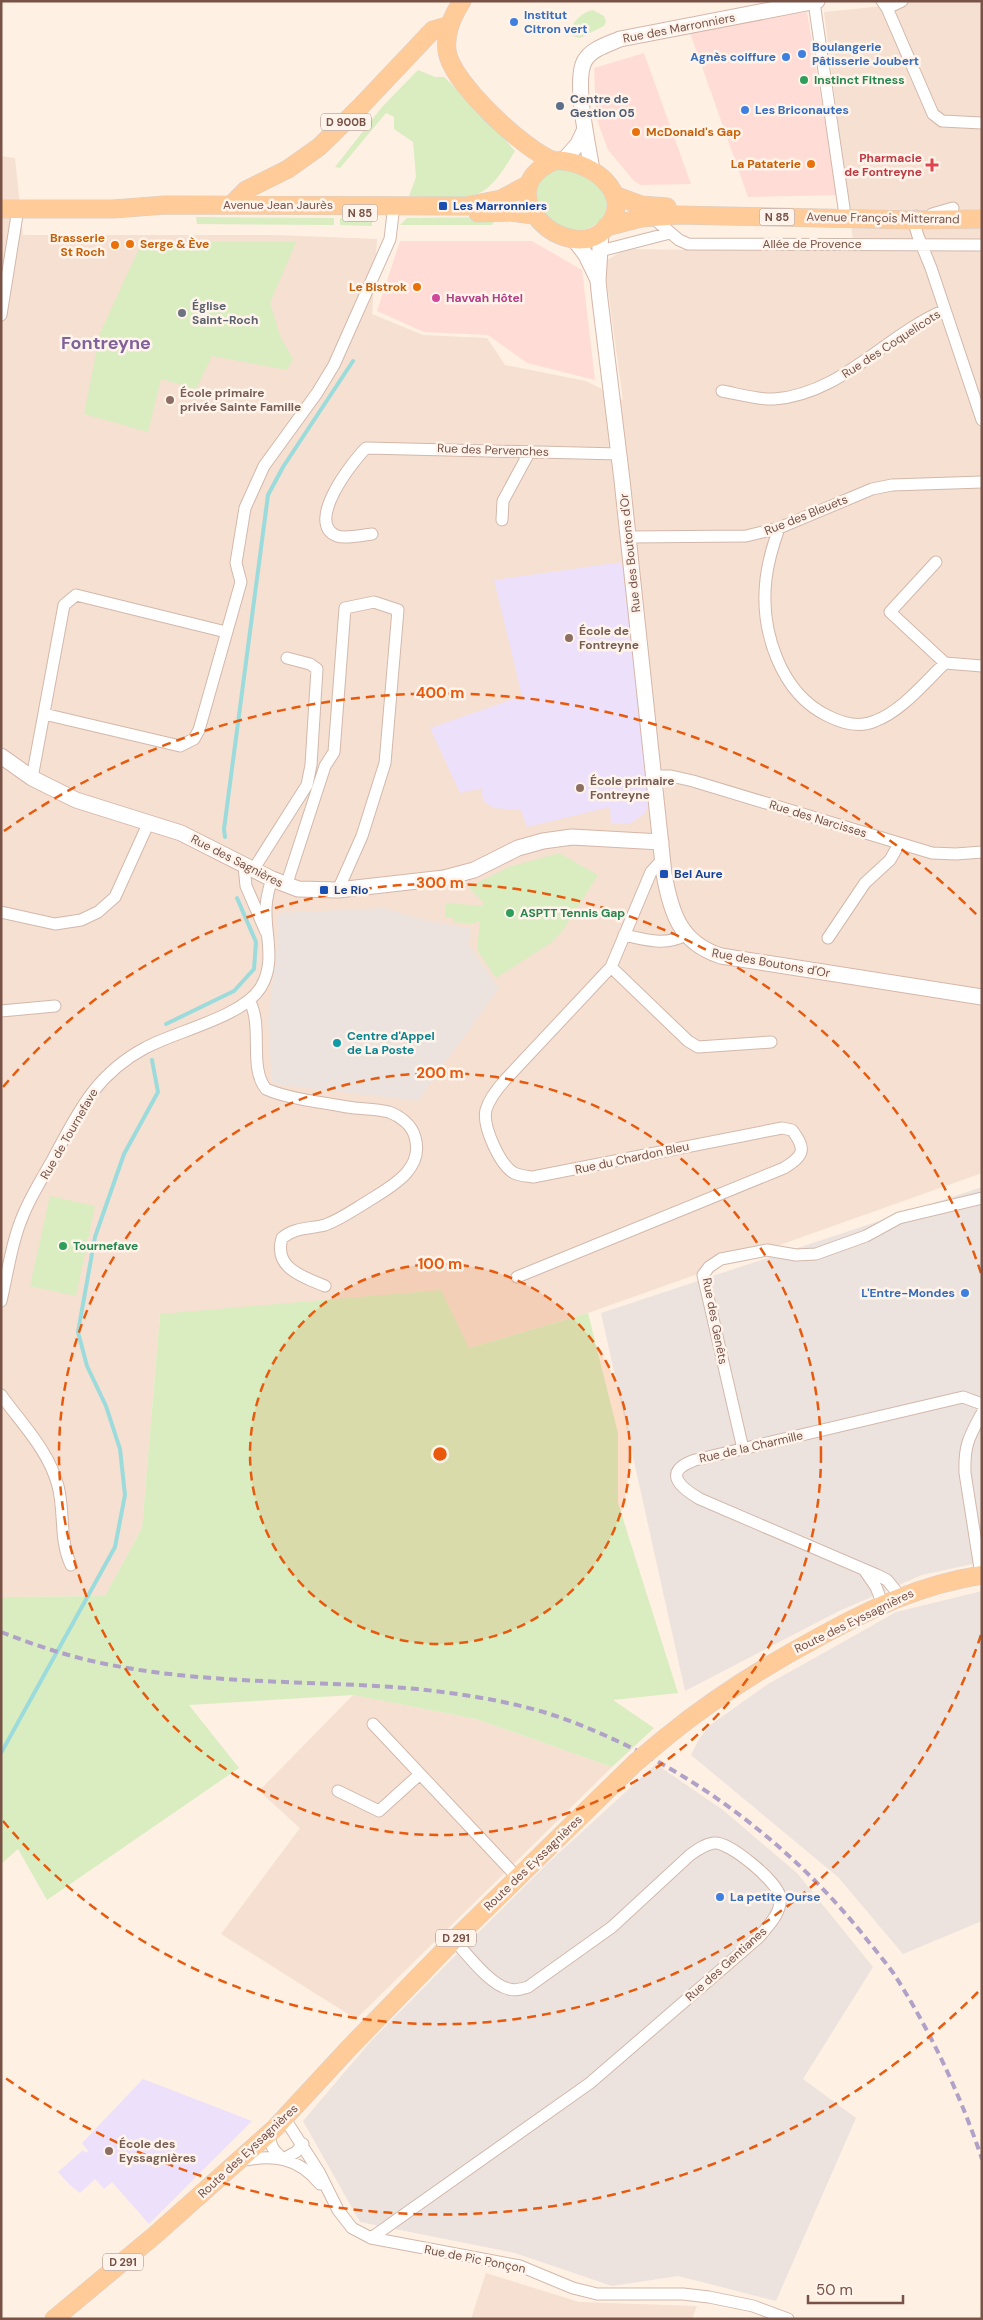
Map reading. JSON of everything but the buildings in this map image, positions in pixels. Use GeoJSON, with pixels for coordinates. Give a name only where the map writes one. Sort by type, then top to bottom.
{"type":"FeatureCollection","features":[{"type":"Feature","properties":{"kind":"main road"},"geometry":{"type":"LineString","coordinates":[[462,1],[450,25],[447,52],[453,70],[512,134],[544,158],[592,170],[605,180],[614,195],[614,213],[604,229],[587,238],[573,238],[546,226],[533,215],[527,200],[530,182],[522,153],[512,134]]}},
{"type":"Feature","properties":{"kind":"main road","name":"Rue des Marronniers"},"geometry":{"type":"LineString","coordinates":[[592,170],[585,129],[581,74],[585,60],[605,45],[620,39],[815,2]]}},
{"type":"Feature","properties":{"kind":"main road","name":"D 900B"},"geometry":{"type":"LineString","coordinates":[[231,205],[246,190],[288,169],[319,147],[356,112],[433,30],[450,25]]}},
{"type":"Feature","properties":{"kind":"main road"},"geometry":{"type":"LineString","coordinates":[[530,182],[540,169],[559,161],[578,144],[585,129]]}},
{"type":"Feature","properties":{"kind":"main road","name":"Avenue Jean Jaurès"},"geometry":{"type":"LineString","coordinates":[[113,208],[164,213],[466,206],[490,203],[514,194],[530,182]]}},
{"type":"Feature","properties":{"kind":"main road","name":"Avenue François Mitterrand"},"geometry":{"type":"LineString","coordinates":[[614,195],[641,205],[654,207],[844,208],[923,227]]}},
{"type":"Feature","properties":{"kind":"main road","name":"Avenue Jean Jaurès"},"geometry":{"type":"LineString","coordinates":[[10,209],[231,205],[511,212],[533,215]]}},
{"type":"Feature","properties":{"kind":"main road","name":"Avenue François Mitterrand"},"geometry":{"type":"LineString","coordinates":[[604,229],[624,221],[652,217],[780,217],[923,227],[951,214],[982,209]]}},
{"type":"Feature","properties":{"kind":"main road"},"geometry":{"type":"LineString","coordinates":[[923,227],[951,214]]}},
{"type":"Feature","properties":{"kind":"main road","name":"Avenue François Mitterrand"},"geometry":{"type":"LineString","coordinates":[[951,214],[982,219]]}},
{"type":"Feature","properties":{"kind":"main road","name":"Rue des Boutons d'Or"},"geometry":{"type":"LineString","coordinates":[[604,229],[598,282],[629,537],[661,842],[670,904],[686,935],[695,944],[707,951],[736,959],[982,997]]}},
{"type":"Feature","properties":{"kind":"main road","name":"Rue des Boutons d'Or"},"geometry":{"type":"LineString","coordinates":[[573,238],[586,255],[598,282]]}},
{"type":"Feature","properties":{"kind":"main road","name":"Rue des Sagnières"},"geometry":{"type":"LineString","coordinates":[[1,756],[32,778],[76,800],[149,822],[200,842],[279,882],[307,890],[338,890],[383,886],[460,875],[518,848],[543,841],[572,838],[661,842]]}},
{"type":"Feature","properties":{"kind":"main road","name":"Route des Eyssagnières"},"geometry":{"type":"LineString","coordinates":[[54,2319],[118,2266],[270,2133],[350,2047],[517,1877],[635,1764],[666,1737],[719,1696],[770,1664],[900,1596],[948,1581],[982,1575]]}},
{"type":"Feature","properties":{"kind":"street"},"geometry":{"type":"LineString","coordinates":[[902,1],[885,4],[933,114],[942,121],[982,123]]}},
{"type":"Feature","properties":{"kind":"street"},"geometry":{"type":"LineString","coordinates":[[815,2],[844,208]]}},
{"type":"Feature","properties":{"kind":"street"},"geometry":{"type":"LineString","coordinates":[[1,315],[10,209]]}},
{"type":"Feature","properties":{"kind":"street"},"geometry":{"type":"LineString","coordinates":[[44,714],[180,746],[194,739],[199,730],[241,582],[236,563],[244,508],[264,466],[334,365],[390,239],[394,209]]}},
{"type":"Feature","properties":{"kind":"street","name":"Allée de Provence"},"geometry":{"type":"LineString","coordinates":[[652,217],[670,233],[688,244],[923,227],[982,245]]}},
{"type":"Feature","properties":{"kind":"street"},"geometry":{"type":"LineString","coordinates":[[923,227],[931,268],[982,420]]}},
{"type":"Feature","properties":{"kind":"street"},"geometry":{"type":"LineString","coordinates":[[600,251],[670,233]]}},
{"type":"Feature","properties":{"kind":"street","name":"Rue des Coquelicots"},"geometry":{"type":"LineString","coordinates":[[722,391],[774,399],[822,386],[848,374],[896,338],[945,310]]}},
{"type":"Feature","properties":{"kind":"street","name":"Rue des Pervenches"},"geometry":{"type":"LineString","coordinates":[[372,534],[338,536],[330,530],[326,522],[328,501],[366,448],[619,454]]}},
{"type":"Feature","properties":{"kind":"street"},"geometry":{"type":"LineString","coordinates":[[502,520],[503,501],[530,451]]}},
{"type":"Feature","properties":{"kind":"street","name":"Rue des Bleuets"},"geometry":{"type":"LineString","coordinates":[[629,537],[746,536],[779,528],[872,489],[892,485],[982,482]]}},
{"type":"Feature","properties":{"kind":"street"},"geometry":{"type":"LineString","coordinates":[[779,528],[770,552],[765,609],[772,643],[781,669],[804,701],[820,713],[838,722],[857,725],[875,722],[898,706],[945,663]]}},
{"type":"Feature","properties":{"kind":"street"},"geometry":{"type":"LineString","coordinates":[[936,562],[885,608],[945,663],[982,666]]}},
{"type":"Feature","properties":{"kind":"street"},"geometry":{"type":"LineString","coordinates":[[32,778],[64,605],[76,595],[226,632]]}},
{"type":"Feature","properties":{"kind":"street","name":"Rue de Tournefave"},"geometry":{"type":"LineString","coordinates":[[1,1301],[14,1242],[24,1213],[74,1120],[98,1084],[120,1064],[146,1047],[232,1011],[249,1000],[261,988],[269,965],[265,908],[279,882],[325,766],[334,752],[345,608],[374,602],[398,610],[384,764],[362,836],[338,890]]}},
{"type":"Feature","properties":{"kind":"street"},"geometry":{"type":"LineString","coordinates":[[249,868],[307,785],[311,765],[317,669],[310,664],[287,658]]}},
{"type":"Feature","properties":{"kind":"street","name":"Rue des Narcisses"},"geometry":{"type":"LineString","coordinates":[[655,776],[671,776],[693,782],[932,854],[982,852]]}},
{"type":"Feature","properties":{"kind":"street"},"geometry":{"type":"LineString","coordinates":[[1,912],[55,924],[82,920],[98,912],[115,897],[149,822]]}},
{"type":"Feature","properties":{"kind":"street"},"geometry":{"type":"LineString","coordinates":[[828,938],[865,883],[890,860],[899,844]]}},
{"type":"Feature","properties":{"kind":"street","name":"Rue du Chardon Bleu"},"geometry":{"type":"LineString","coordinates":[[517,1276],[784,1168],[802,1154],[802,1146],[792,1130],[782,1128],[548,1176],[522,1176],[506,1166],[498,1155],[486,1125],[486,1112],[491,1099],[504,1080],[611,967],[651,872],[663,859]]}},
{"type":"Feature","properties":{"kind":"street","name":"Rue de Tournefave"},"geometry":{"type":"LineString","coordinates":[[249,868],[246,886],[258,918],[268,937]]}},
{"type":"Feature","properties":{"kind":"street"},"geometry":{"type":"LineString","coordinates":[[624,936],[660,942],[675,941],[686,935]]}},
{"type":"Feature","properties":{"kind":"street"},"geometry":{"type":"LineString","coordinates":[[611,967],[688,1041],[698,1047],[771,1042]]}},
{"type":"Feature","properties":{"kind":"street"},"geometry":{"type":"LineString","coordinates":[[249,1000],[256,1028],[260,1078],[266,1089],[353,1108],[389,1112],[408,1124],[416,1139],[418,1154],[405,1176],[338,1220],[316,1227],[296,1230],[282,1238],[281,1252],[289,1269],[299,1276],[325,1286]]}},
{"type":"Feature","properties":{"kind":"street"},"geometry":{"type":"LineString","coordinates":[[1,1011],[55,1006]]}},
{"type":"Feature","properties":{"kind":"street","name":"Rue des Genêts"},"geometry":{"type":"LineString","coordinates":[[743,1449],[704,1275],[709,1267],[721,1260],[767,1250],[796,1255],[816,1254],[866,1236],[899,1218],[982,1198]]}},
{"type":"Feature","properties":{"kind":"street"},"geometry":{"type":"LineString","coordinates":[[1,1395],[38,1444],[54,1473],[63,1514],[63,1542],[71,1565]]}},
{"type":"Feature","properties":{"kind":"street","name":"Rue de la Charmille"},"geometry":{"type":"LineString","coordinates":[[900,1596],[887,1580],[700,1499],[682,1489],[676,1477],[685,1464],[743,1449],[964,1398],[982,1404]]}},
{"type":"Feature","properties":{"kind":"street"},"geometry":{"type":"LineString","coordinates":[[982,1413],[966,1443],[964,1458],[982,1575]]}},
{"type":"Feature","properties":{"kind":"street"},"geometry":{"type":"LineString","coordinates":[[865,1572],[876,1587],[883,1605]]}},
{"type":"Feature","properties":{"kind":"street"},"geometry":{"type":"LineString","coordinates":[[373,1724],[517,1877]]}},
{"type":"Feature","properties":{"kind":"street"},"geometry":{"type":"LineString","coordinates":[[338,1791],[379,1811],[420,1774]]}},
{"type":"Feature","properties":{"kind":"street","name":"Rue des Gentianes"},"geometry":{"type":"LineString","coordinates":[[371,2238],[590,2083],[759,1937],[772,1922],[780,1908],[780,1896],[773,1883],[738,1852],[727,1845],[715,1842],[704,1846],[690,1855],[612,1926],[528,1987],[518,1990],[508,1989],[496,1984],[454,1940]]}},
{"type":"Feature","properties":{"kind":"street","name":"Rue de Pic Ponçon"},"geometry":{"type":"LineString","coordinates":[[284,2119],[319,2172],[327,2191]]}},
{"type":"Feature","properties":{"kind":"street"},"geometry":{"type":"LineString","coordinates":[[270,2133],[269,2141],[272,2148],[283,2159],[296,2152],[302,2144]]}},
{"type":"Feature","properties":{"kind":"street","name":"Rue de Pic Ponçon"},"geometry":{"type":"LineString","coordinates":[[238,2162],[263,2158],[283,2159],[302,2166],[327,2191],[352,2228],[371,2238],[520,2266],[573,2288],[597,2294],[683,2294],[709,2297],[753,2306],[788,2319]]}},
{"type":"Feature","properties":{"kind":"shaded area"},"geometry":{"type":"Polygon","coordinates":[[[908,1],[982,1],[982,1173],[588,1313],[469,1348],[160,1314],[142,1528],[105,1596],[1,1597],[1,156],[15,158],[23,235],[275,235],[377,239],[372,314],[423,335],[487,338],[505,365],[586,381],[623,400],[604,262],[625,249],[790,251],[854,248],[824,12],[903,4],[908,1]]]}},
{"type":"Feature","properties":{"kind":"shaded area"},"geometry":{"type":"Polygon","coordinates":[[[807,12],[837,195],[748,197],[690,33],[807,12]]]}},
{"type":"Feature","properties":{"kind":"shaded area"},"geometry":{"type":"Polygon","coordinates":[[[644,53],[691,184],[641,185],[634,181],[608,150],[596,117],[594,68],[644,53]]]}},
{"type":"Feature","properties":{"kind":"shaded area"},"geometry":{"type":"Polygon","coordinates":[[[400,241],[532,241],[582,270],[595,380],[527,363],[488,335],[424,332],[377,311],[400,241]]]}},
{"type":"Feature","properties":{"kind":"shaded area","name":"École de Fontreyne"},"geometry":{"type":"Polygon","coordinates":[[[622,562],[649,805],[644,814],[631,823],[611,824],[610,807],[527,827],[521,810],[493,808],[484,801],[481,793],[483,788],[460,793],[430,728],[522,696],[494,580],[622,562]]]}},
{"type":"Feature","properties":{"kind":"shaded area"},"geometry":{"type":"Polygon","coordinates":[[[384,908],[420,919],[472,929],[468,944],[499,988],[418,1101],[272,1084],[268,1020],[278,935],[278,913],[384,908]]]}},
{"type":"Feature","properties":{"kind":"shaded area"},"geometry":{"type":"Polygon","coordinates":[[[982,1187],[982,1562],[922,1575],[839,1611],[685,1691],[601,1313],[982,1187]]]}},
{"type":"Feature","properties":{"kind":"shaded area"},"geometry":{"type":"Polygon","coordinates":[[[982,1591],[982,1921],[903,1954],[838,1877],[691,1755],[699,1739],[709,1726],[768,1684],[896,1612],[982,1591]]]}},
{"type":"Feature","properties":{"kind":"shaded area"},"geometry":{"type":"Polygon","coordinates":[[[353,1695],[476,1719],[612,1767],[356,2019],[221,1934],[300,1828],[259,1791],[353,1695]]]}},
{"type":"Feature","properties":{"kind":"shaded area"},"geometry":{"type":"Polygon","coordinates":[[[656,1764],[723,1810],[797,1873],[873,1967],[803,2079],[856,2118],[776,2301],[678,2276],[612,2286],[515,2253],[360,2222],[303,2121],[371,2041],[453,1958],[548,1863],[656,1764]]]}},
{"type":"Feature","properties":{"kind":"shaded area"},"geometry":{"type":"Polygon","coordinates":[[[143,2079],[252,2121],[149,2224],[112,2182],[104,2189],[95,2179],[80,2193],[58,2172],[83,2150],[86,2153],[88,2151],[82,2143],[143,2079]]]}},
{"type":"Feature","properties":{"kind":"shaded area"},"geometry":{"type":"Polygon","coordinates":[[[486,2273],[579,2302],[697,2306],[692,2319],[471,2319],[486,2273]]]}},
{"type":"Feature","properties":{"kind":"green space"},"geometry":{"type":"Polygon","coordinates":[[[593,10],[604,16],[606,22],[604,26],[580,38],[572,36],[570,30],[576,20],[593,10]]]}},
{"type":"Feature","properties":{"kind":"green space"},"geometry":{"type":"Polygon","coordinates":[[[418,70],[435,77],[444,77],[483,114],[515,151],[497,178],[483,191],[467,197],[457,198],[409,196],[416,177],[413,142],[394,129],[394,117],[386,113],[340,168],[335,167],[382,107],[418,70]]]}},
{"type":"Feature","properties":{"kind":"green space"},"geometry":{"type":"Polygon","coordinates":[[[558,169],[577,173],[595,184],[602,191],[606,200],[606,209],[601,219],[590,228],[576,230],[563,227],[551,220],[542,210],[537,198],[537,187],[546,175],[558,169]]]}},
{"type":"Feature","properties":{"kind":"green space"},"geometry":{"type":"Polygon","coordinates":[[[196,217],[334,218],[334,225],[197,224],[196,217]]]}},
{"type":"Feature","properties":{"kind":"green space"},"geometry":{"type":"Polygon","coordinates":[[[497,217],[492,225],[400,225],[407,218],[497,217]]]}},
{"type":"Feature","properties":{"kind":"green space"},"geometry":{"type":"Polygon","coordinates":[[[340,218],[372,218],[372,226],[340,225],[340,218]]]}},
{"type":"Feature","properties":{"kind":"green space"},"geometry":{"type":"Polygon","coordinates":[[[142,242],[296,242],[270,303],[280,336],[293,359],[287,370],[212,356],[196,389],[161,379],[148,432],[84,414],[100,333],[142,242]]]}},
{"type":"Feature","properties":{"kind":"green space","name":"ASPTT Tennis Gap"},"geometry":{"type":"Polygon","coordinates":[[[559,853],[598,875],[563,930],[552,942],[496,978],[477,950],[480,921],[476,921],[476,924],[453,922],[453,918],[445,917],[446,903],[483,906],[483,902],[469,887],[509,867],[559,853]]]}},
{"type":"Feature","properties":{"kind":"green space","name":"Tournefave"},"geometry":{"type":"Polygon","coordinates":[[[50,1196],[95,1206],[76,1296],[30,1286],[50,1196]]]}},
{"type":"Feature","properties":{"kind":"green space"},"geometry":{"type":"Polygon","coordinates":[[[441,1290],[469,1348],[588,1313],[618,1433],[618,1503],[678,1693],[613,1700],[654,1728],[612,1767],[476,1719],[353,1695],[189,1705],[239,1768],[47,1900],[18,1849],[1,1864],[1,1597],[105,1596],[142,1528],[160,1314],[441,1290]]]}},
{"type":"Feature","properties":{"kind":"waterway"},"geometry":{"type":"LineString","coordinates":[[225,837],[224,829],[268,495],[283,467],[353,361]]}},
{"type":"Feature","properties":{"kind":"waterway"},"geometry":{"type":"LineString","coordinates":[[166,1024],[234,991],[254,969],[256,942],[237,898]]}},
{"type":"Feature","properties":{"kind":"waterway"},"geometry":{"type":"LineString","coordinates":[[1,1753],[115,1547],[125,1495],[120,1449],[106,1406],[87,1366],[78,1332],[95,1237],[124,1154],[158,1092],[152,1060]]}},
{"type":"Feature","properties":{"kind":"railway"},"geometry":{"type":"LineString","coordinates":[[1,1632],[69,1655],[149,1671],[226,1679],[417,1689],[489,1699],[559,1717],[604,1735],[647,1756],[689,1780],[729,1807],[767,1837],[803,1869],[837,1904],[868,1941],[894,1974],[920,2018],[944,2064],[982,2159]]}},
{"type":"Feature","properties":{"kind":"place","name":"Institut Citron vert"},"geometry":{"type":"Point","coordinates":[514,22]}},
{"type":"Feature","properties":{"kind":"place","name":"Boulangerie Pâtisserie Joubert"},"geometry":{"type":"Point","coordinates":[802,54]}},
{"type":"Feature","properties":{"kind":"place","name":"Agnès coiffure"},"geometry":{"type":"Point","coordinates":[786,57]}},
{"type":"Feature","properties":{"kind":"place","name":"Instinct Fitness"},"geometry":{"type":"Point","coordinates":[804,80]}},
{"type":"Feature","properties":{"kind":"place","name":"Centre de Gestion 05"},"geometry":{"type":"Point","coordinates":[560,106]}},
{"type":"Feature","properties":{"kind":"place","name":"Les Briconautes"},"geometry":{"type":"Point","coordinates":[745,110]}},
{"type":"Feature","properties":{"kind":"place","name":"McDonald's Gap"},"geometry":{"type":"Point","coordinates":[636,132]}},
{"type":"Feature","properties":{"kind":"place","name":"La Pataterie"},"geometry":{"type":"Point","coordinates":[811,164]}},
{"type":"Feature","properties":{"kind":"place","name":"Pharmacie de Fontreyne"},"geometry":{"type":"Point","coordinates":[932,165]}},
{"type":"Feature","properties":{"kind":"place","name":"Les Marronniers"},"geometry":{"type":"Point","coordinates":[443,206]}},
{"type":"Feature","properties":{"kind":"place","name":"Serge & Ève"},"geometry":{"type":"Point","coordinates":[130,244]}},
{"type":"Feature","properties":{"kind":"place","name":"Brasserie St Roch"},"geometry":{"type":"Point","coordinates":[115,245]}},
{"type":"Feature","properties":{"kind":"place","name":"Le Bistrok"},"geometry":{"type":"Point","coordinates":[417,287]}},
{"type":"Feature","properties":{"kind":"place","name":"Havvah Hôtel"},"geometry":{"type":"Point","coordinates":[436,298]}},
{"type":"Feature","properties":{"kind":"place","name":"Église Saint-Roch"},"geometry":{"type":"Point","coordinates":[182,313]}},
{"type":"Feature","properties":{"kind":"place","name":"École primaire privée Sainte Famille"},"geometry":{"type":"Point","coordinates":[170,400]}},
{"type":"Feature","properties":{"kind":"place","name":"École de Fontreyne"},"geometry":{"type":"Point","coordinates":[569,638]}},
{"type":"Feature","properties":{"kind":"place","name":"École primaire Fontreyne"},"geometry":{"type":"Point","coordinates":[580,788]}},
{"type":"Feature","properties":{"kind":"place","name":"Bel Aure"},"geometry":{"type":"Point","coordinates":[664,874]}},
{"type":"Feature","properties":{"kind":"place","name":"Le Rio"},"geometry":{"type":"Point","coordinates":[324,890]}},
{"type":"Feature","properties":{"kind":"place","name":"ASPTT Tennis Gap"},"geometry":{"type":"Point","coordinates":[510,913]}},
{"type":"Feature","properties":{"kind":"place","name":"Centre d'Appel de La Poste"},"geometry":{"type":"Point","coordinates":[337,1043]}},
{"type":"Feature","properties":{"kind":"place","name":"Tournefave"},"geometry":{"type":"Point","coordinates":[63,1246]}},
{"type":"Feature","properties":{"kind":"place","name":"L'Entre-Mondes"},"geometry":{"type":"Point","coordinates":[965,1293]}},
{"type":"Feature","properties":{"kind":"place","name":"La petite Ourse"},"geometry":{"type":"Point","coordinates":[720,1897]}},
{"type":"Feature","properties":{"kind":"place","name":"École des Eyssagnières"},"geometry":{"type":"Point","coordinates":[109,2151]}},
{"type":"Feature","properties":{"kind":"district","name":"Fontreyne"},"geometry":{"type":"Point","coordinates":[106,343]}}]}
